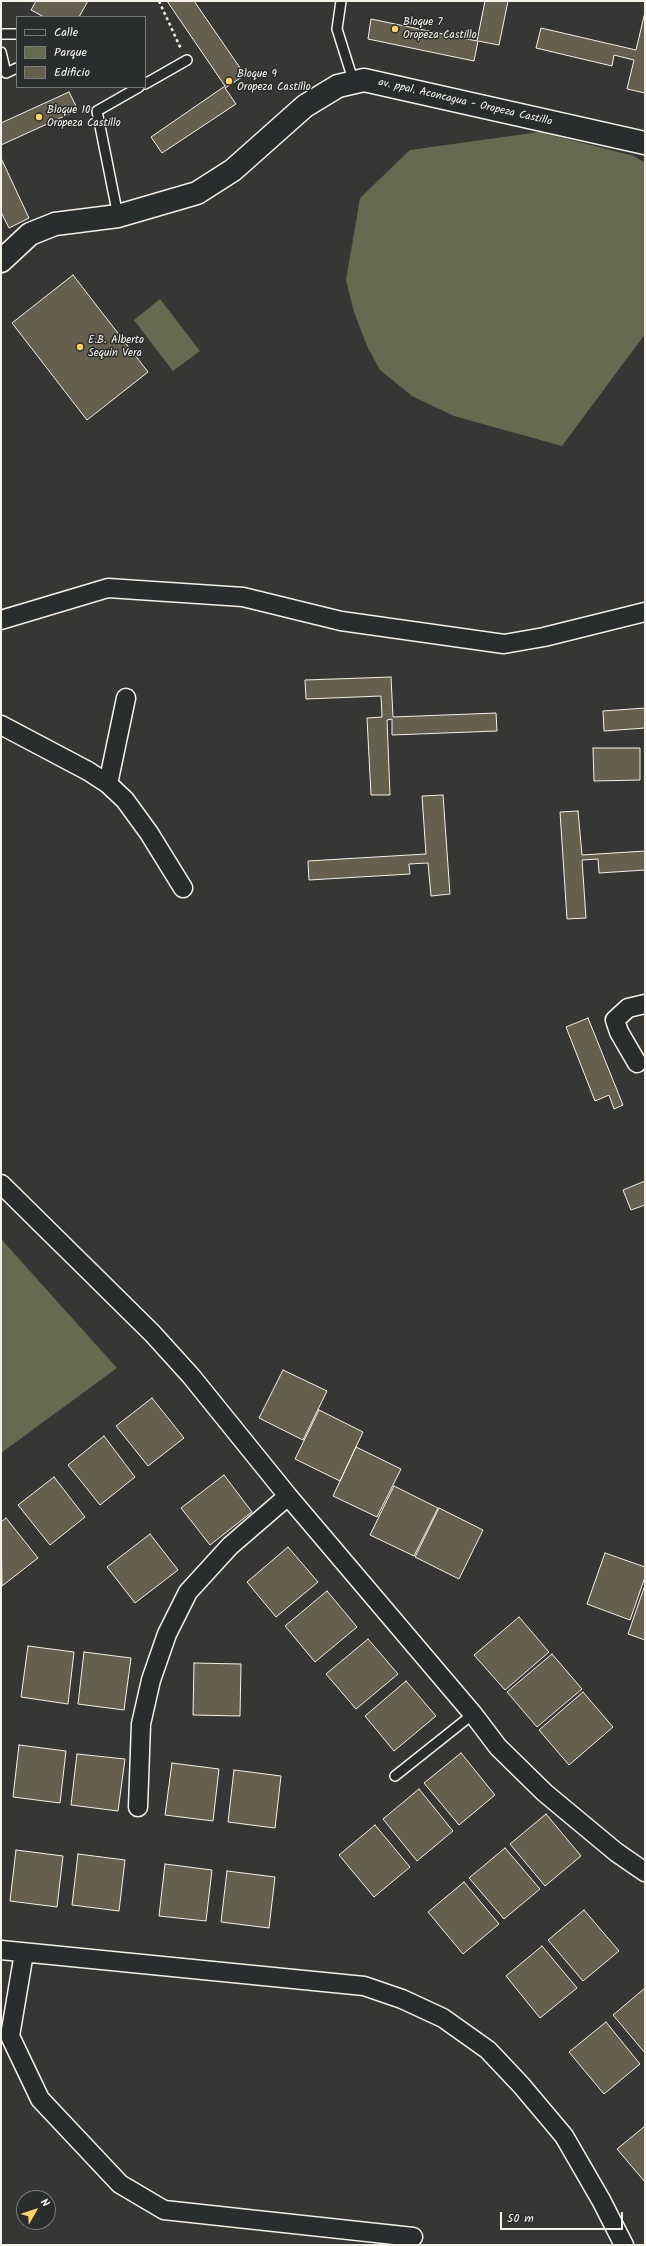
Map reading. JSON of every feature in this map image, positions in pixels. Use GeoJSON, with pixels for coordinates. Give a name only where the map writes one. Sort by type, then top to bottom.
{"type":"FeatureCollection","features":[{"type":"Feature","properties":{"kind":"street","name":"av. ppal. Aconcagua - Oropeza Castillo"},"geometry":{"type":"LineString","coordinates":[[1,261],[30,234],[55,224],[118,216],[197,193],[233,170],[305,106],[338,86],[364,80],[645,143]]}},
{"type":"Feature","properties":{"kind":"street"},"geometry":{"type":"LineString","coordinates":[[1,620],[108,588],[243,597],[341,621],[504,644],[544,637],[645,612]]}},
{"type":"Feature","properties":{"kind":"street"},"geometry":{"type":"LineString","coordinates":[[108,784],[126,698]]}},
{"type":"Feature","properties":{"kind":"street"},"geometry":{"type":"LineString","coordinates":[[1,725],[88,771],[108,784],[125,800],[149,833],[184,888]]}},
{"type":"Feature","properties":{"kind":"street"},"geometry":{"type":"LineString","coordinates":[[637,1064],[619,1032],[615,1020],[628,1008],[645,1004]]}},
{"type":"Feature","properties":{"kind":"street"},"geometry":{"type":"LineString","coordinates":[[1,1184],[152,1333],[191,1376],[288,1496],[473,1714],[498,1747],[545,1793],[616,1852],[645,1872]]}},
{"type":"Feature","properties":{"kind":"street"},"geometry":{"type":"LineString","coordinates":[[138,1807],[142,1724],[151,1680],[167,1634],[188,1592],[230,1546],[288,1496]]}},
{"type":"Feature","properties":{"kind":"street"},"geometry":{"type":"LineString","coordinates":[[1,1950],[364,1986],[402,1999],[443,2018],[488,2050],[521,2084],[564,2136],[601,2200],[624,2245]]}},
{"type":"Feature","properties":{"kind":"street"},"geometry":{"type":"LineString","coordinates":[[24,1953],[10,2036],[40,2099],[120,2184],[164,2210],[413,2237]]}},
{"type":"Feature","properties":{"kind":"lane"},"geometry":{"type":"LineString","coordinates":[[341,1],[337,29],[354,83]]}},
{"type":"Feature","properties":{"kind":"lane"},"geometry":{"type":"LineString","coordinates":[[1,34],[16,34]]}},
{"type":"Feature","properties":{"kind":"lane"},"geometry":{"type":"LineString","coordinates":[[1,52],[6,73],[16,68]]}},
{"type":"Feature","properties":{"kind":"lane"},"geometry":{"type":"LineString","coordinates":[[146,83],[187,60]]}},
{"type":"Feature","properties":{"kind":"lane"},"geometry":{"type":"LineString","coordinates":[[118,216],[97,111],[137,88]]}},
{"type":"Feature","properties":{"kind":"lane"},"geometry":{"type":"LineString","coordinates":[[395,1776],[473,1714]]}},
{"type":"Feature","properties":{"kind":"path"},"geometry":{"type":"LineString","coordinates":[[158,1],[187,60]]}},
{"type":"Feature","properties":{"kind":"green space"},"geometry":{"type":"Polygon","coordinates":[[[539,132],[634,156],[645,163],[645,334],[562,446],[454,416],[412,396],[380,370],[367,346],[354,312],[346,280],[360,198],[410,150],[539,132]]]}},
{"type":"Feature","properties":{"kind":"green space"},"geometry":{"type":"Polygon","coordinates":[[[160,299],[200,351],[173,371],[134,320],[160,299]]]}},
{"type":"Feature","properties":{"kind":"green space"},"geometry":{"type":"Polygon","coordinates":[[[1,1239],[117,1368],[1,1453],[1,1239]]]}},
{"type":"Feature","properties":{"kind":"building"},"geometry":{"type":"Polygon","coordinates":[[[36,1],[88,1],[80,16],[42,16],[31,10],[36,1]]]}},
{"type":"Feature","properties":{"kind":"building","name":"Bloque 9 Oropeza Castillo"},"geometry":{"type":"Polygon","coordinates":[[[167,1],[194,1],[245,75],[225,88],[236,104],[162,153],[151,137],[225,86],[167,1]]]}},
{"type":"Feature","properties":{"kind":"building","name":"Bloque 7 Oropeza Castillo"},"geometry":{"type":"Polygon","coordinates":[[[485,1],[508,1],[499,45],[478,41],[474,61],[368,39],[371,19],[477,41],[485,1]]]}},
{"type":"Feature","properties":{"kind":"building"},"geometry":{"type":"Polygon","coordinates":[[[645,12],[645,93],[627,89],[634,60],[614,55],[612,66],[536,48],[541,28],[636,50],[645,12]]]}},
{"type":"Feature","properties":{"kind":"building","name":"Bloque 10 Oropeza Castillo"},"geometry":{"type":"Polygon","coordinates":[[[69,92],[78,110],[1,145],[1,123],[69,92]]]}},
{"type":"Feature","properties":{"kind":"building"},"geometry":{"type":"Polygon","coordinates":[[[1,158],[29,218],[9,228],[1,212],[1,158]]]}},
{"type":"Feature","properties":{"kind":"building","name":"E.B. Alberto Sequin Vera"},"geometry":{"type":"Polygon","coordinates":[[[73,275],[148,372],[87,420],[12,323],[73,275]]]}},
{"type":"Feature","properties":{"kind":"building"},"geometry":{"type":"Polygon","coordinates":[[[391,677],[393,717],[496,713],[497,731],[392,735],[392,719],[387,720],[390,795],[371,795],[367,718],[382,717],[381,696],[306,699],[305,680],[391,677]]]}},
{"type":"Feature","properties":{"kind":"building"},"geometry":{"type":"Polygon","coordinates":[[[645,708],[645,728],[604,731],[603,711],[645,708]]]}},
{"type":"Feature","properties":{"kind":"building"},"geometry":{"type":"Polygon","coordinates":[[[593,748],[640,748],[640,780],[594,781],[593,748]]]}},
{"type":"Feature","properties":{"kind":"building"},"geometry":{"type":"Polygon","coordinates":[[[443,795],[450,894],[431,896],[428,863],[409,864],[410,874],[309,880],[308,861],[426,854],[422,796],[443,795]]]}},
{"type":"Feature","properties":{"kind":"building"},"geometry":{"type":"Polygon","coordinates":[[[578,811],[582,855],[645,851],[645,870],[599,873],[598,859],[582,860],[586,918],[567,919],[560,812],[578,811]]]}},
{"type":"Feature","properties":{"kind":"building"},"geometry":{"type":"Polygon","coordinates":[[[588,1018],[623,1105],[614,1109],[609,1095],[595,1101],[566,1027],[588,1018]]]}},
{"type":"Feature","properties":{"kind":"building"},"geometry":{"type":"Polygon","coordinates":[[[645,1181],[645,1205],[631,1210],[623,1190],[645,1181]]]}},
{"type":"Feature","properties":{"kind":"building"},"geometry":{"type":"Polygon","coordinates":[[[283,1370],[327,1391],[303,1440],[259,1418],[283,1370]]]}},
{"type":"Feature","properties":{"kind":"building"},"geometry":{"type":"Polygon","coordinates":[[[152,1398],[184,1438],[148,1466],[116,1426],[152,1398]]]}},
{"type":"Feature","properties":{"kind":"building"},"geometry":{"type":"Polygon","coordinates":[[[319,1410],[363,1432],[340,1481],[295,1459],[319,1410]]]}},
{"type":"Feature","properties":{"kind":"building"},"geometry":{"type":"Polygon","coordinates":[[[104,1436],[135,1477],[100,1505],[68,1465],[104,1436]]]}},
{"type":"Feature","properties":{"kind":"building"},"geometry":{"type":"Polygon","coordinates":[[[356,1447],[401,1469],[377,1517],[333,1496],[356,1447]]]}},
{"type":"Feature","properties":{"kind":"building"},"geometry":{"type":"Polygon","coordinates":[[[224,1475],[252,1512],[210,1545],[181,1508],[224,1475]]]}},
{"type":"Feature","properties":{"kind":"building"},"geometry":{"type":"Polygon","coordinates":[[[54,1477],[85,1517],[50,1545],[18,1505],[54,1477]]]}},
{"type":"Feature","properties":{"kind":"building"},"geometry":{"type":"Polygon","coordinates":[[[394,1486],[438,1508],[414,1556],[370,1535],[394,1486]]]}},
{"type":"Feature","properties":{"kind":"building"},"geometry":{"type":"Polygon","coordinates":[[[439,1508],[483,1530],[459,1579],[415,1557],[439,1508]]]}},
{"type":"Feature","properties":{"kind":"building"},"geometry":{"type":"Polygon","coordinates":[[[6,1518],[38,1558],[2,1586],[1,1522],[6,1518]]]}},
{"type":"Feature","properties":{"kind":"building"},"geometry":{"type":"Polygon","coordinates":[[[150,1534],[178,1570],[135,1603],[107,1567],[150,1534]]]}},
{"type":"Feature","properties":{"kind":"building"},"geometry":{"type":"Polygon","coordinates":[[[288,1547],[318,1582],[276,1617],[247,1582],[288,1547]]]}},
{"type":"Feature","properties":{"kind":"building"},"geometry":{"type":"Polygon","coordinates":[[[605,1553],[645,1567],[645,1577],[630,1620],[587,1604],[605,1553]]]}},
{"type":"Feature","properties":{"kind":"building"},"geometry":{"type":"Polygon","coordinates":[[[645,1585],[645,1640],[628,1634],[645,1585]]]}},
{"type":"Feature","properties":{"kind":"building"},"geometry":{"type":"Polygon","coordinates":[[[327,1591],[357,1627],[315,1662],[285,1626],[327,1591]]]}},
{"type":"Feature","properties":{"kind":"building"},"geometry":{"type":"Polygon","coordinates":[[[519,1617],[549,1652],[505,1690],[474,1655],[519,1617]]]}},
{"type":"Feature","properties":{"kind":"building"},"geometry":{"type":"Polygon","coordinates":[[[368,1639],[398,1674],[356,1709],[326,1674],[368,1639]]]}},
{"type":"Feature","properties":{"kind":"building"},"geometry":{"type":"Polygon","coordinates":[[[28,1646],[74,1652],[68,1704],[21,1697],[28,1646]]]}},
{"type":"Feature","properties":{"kind":"building"},"geometry":{"type":"Polygon","coordinates":[[[84,1652],[131,1658],[124,1710],[78,1704],[84,1652]]]}},
{"type":"Feature","properties":{"kind":"building"},"geometry":{"type":"Polygon","coordinates":[[[552,1654],[582,1689],[537,1727],[507,1692],[552,1654]]]}},
{"type":"Feature","properties":{"kind":"building"},"geometry":{"type":"Polygon","coordinates":[[[194,1663],[241,1664],[240,1716],[193,1715],[194,1663]]]}},
{"type":"Feature","properties":{"kind":"building"},"geometry":{"type":"Polygon","coordinates":[[[406,1681],[436,1716],[394,1751],[365,1716],[406,1681]]]}},
{"type":"Feature","properties":{"kind":"building"},"geometry":{"type":"Polygon","coordinates":[[[583,1692],[613,1727],[569,1765],[539,1730],[583,1692]]]}},
{"type":"Feature","properties":{"kind":"building"},"geometry":{"type":"Polygon","coordinates":[[[19,1745],[66,1751],[60,1803],[13,1797],[19,1745]]]}},
{"type":"Feature","properties":{"kind":"building"},"geometry":{"type":"Polygon","coordinates":[[[461,1753],[495,1795],[459,1825],[424,1783],[461,1753]]]}},
{"type":"Feature","properties":{"kind":"building"},"geometry":{"type":"Polygon","coordinates":[[[77,1754],[125,1759],[118,1811],[71,1805],[77,1754]]]}},
{"type":"Feature","properties":{"kind":"building"},"geometry":{"type":"Polygon","coordinates":[[[172,1763],[219,1769],[213,1821],[165,1815],[172,1763]]]}},
{"type":"Feature","properties":{"kind":"building"},"geometry":{"type":"Polygon","coordinates":[[[234,1770],[281,1776],[275,1828],[228,1822],[234,1770]]]}},
{"type":"Feature","properties":{"kind":"building"},"geometry":{"type":"Polygon","coordinates":[[[419,1789],[453,1831],[417,1861],[383,1819],[419,1789]]]}},
{"type":"Feature","properties":{"kind":"building"},"geometry":{"type":"Polygon","coordinates":[[[546,1814],[581,1856],[545,1886],[510,1844],[546,1814]]]}},
{"type":"Feature","properties":{"kind":"building"},"geometry":{"type":"Polygon","coordinates":[[[375,1825],[410,1867],[374,1897],[339,1855],[375,1825]]]}},
{"type":"Feature","properties":{"kind":"building"},"geometry":{"type":"Polygon","coordinates":[[[505,1848],[540,1889],[504,1919],[469,1878],[505,1848]]]}},
{"type":"Feature","properties":{"kind":"building"},"geometry":{"type":"Polygon","coordinates":[[[16,1850],[63,1856],[57,1907],[10,1901],[16,1850]]]}},
{"type":"Feature","properties":{"kind":"building"},"geometry":{"type":"Polygon","coordinates":[[[78,1854],[125,1860],[119,1911],[72,1905],[78,1854]]]}},
{"type":"Feature","properties":{"kind":"building"},"geometry":{"type":"Polygon","coordinates":[[[165,1864],[212,1870],[206,1921],[159,1916],[165,1864]]]}},
{"type":"Feature","properties":{"kind":"building"},"geometry":{"type":"Polygon","coordinates":[[[227,1871],[275,1877],[269,1928],[221,1922],[227,1871]]]}},
{"type":"Feature","properties":{"kind":"building"},"geometry":{"type":"Polygon","coordinates":[[[464,1882],[499,1924],[463,1954],[428,1912],[464,1882]]]}},
{"type":"Feature","properties":{"kind":"building"},"geometry":{"type":"Polygon","coordinates":[[[584,1910],[619,1951],[583,1981],[548,1940],[584,1910]]]}},
{"type":"Feature","properties":{"kind":"building"},"geometry":{"type":"Polygon","coordinates":[[[542,1946],[577,1988],[540,2018],[506,1976],[542,1946]]]}},
{"type":"Feature","properties":{"kind":"building"},"geometry":{"type":"Polygon","coordinates":[[[645,1988],[645,2053],[613,2015],[645,1988]]]}},
{"type":"Feature","properties":{"kind":"building"},"geometry":{"type":"Polygon","coordinates":[[[606,2022],[640,2064],[604,2094],[569,2052],[606,2022]]]}},
{"type":"Feature","properties":{"kind":"building"},"geometry":{"type":"Polygon","coordinates":[[[645,2126],[645,2182],[617,2149],[645,2126]]]}},
{"type":"Feature","properties":{"kind":"place","name":"Bloque 7 Oropeza Castillo"},"geometry":{"type":"Point","coordinates":[395,29]}},
{"type":"Feature","properties":{"kind":"place","name":"Bloque 9 Oropeza Castillo"},"geometry":{"type":"Point","coordinates":[229,81]}},
{"type":"Feature","properties":{"kind":"place","name":"Bloque 10 Oropeza Castillo"},"geometry":{"type":"Point","coordinates":[39,117]}},
{"type":"Feature","properties":{"kind":"place","name":"E.B. Alberto Sequin Vera"},"geometry":{"type":"Point","coordinates":[80,347]}}]}
